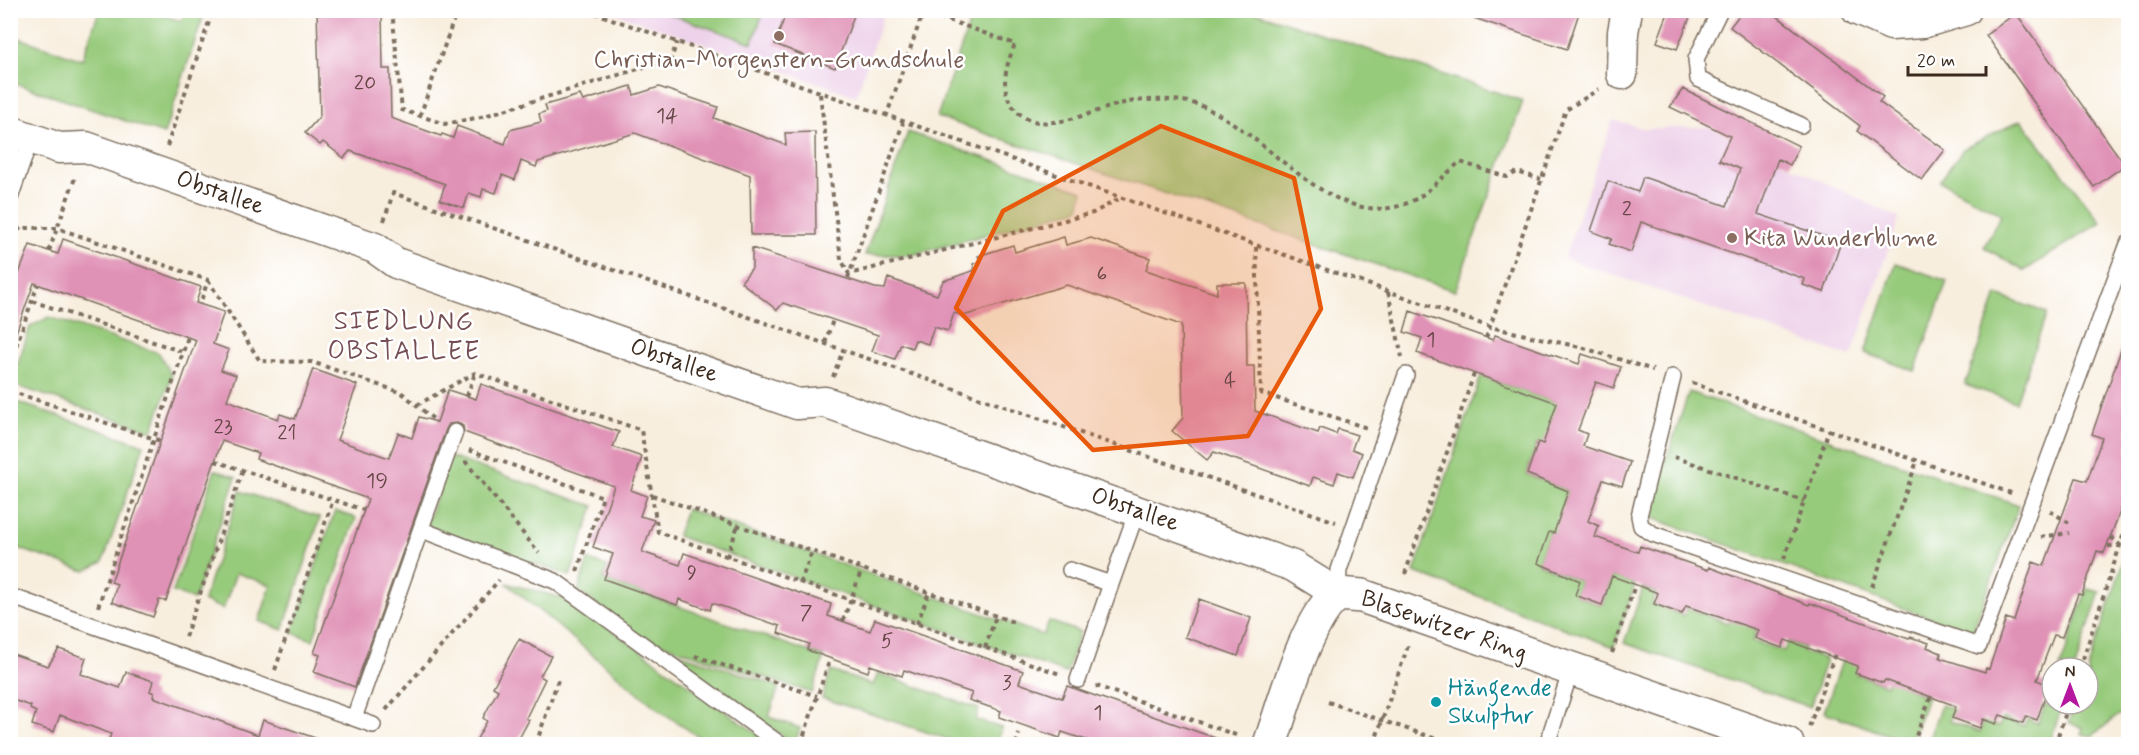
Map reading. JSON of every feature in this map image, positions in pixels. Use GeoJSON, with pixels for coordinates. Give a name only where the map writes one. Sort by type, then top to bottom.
{"type":"FeatureCollection","features":[{"type":"Feature","properties":{"kind":"street"},"geometry":{"type":"LineString","coordinates":[[1622,74],[1623,32],[1627,10]]}},
{"type":"Feature","properties":{"kind":"street"},"geometry":{"type":"LineString","coordinates":[[1857,10],[1891,25],[1922,23],[1966,10]]}},
{"type":"Feature","properties":{"kind":"street","name":"Obstallee"},"geometry":{"type":"LineString","coordinates":[[21,134],[60,148],[86,147],[158,171],[375,248],[396,263],[797,404],[825,402],[1293,566],[1338,594]]}},
{"type":"Feature","properties":{"kind":"street"},"geometry":{"type":"LineString","coordinates":[[1270,744],[1311,630],[1328,601],[1338,594]]}},
{"type":"Feature","properties":{"kind":"street","name":"Blasewitzer Ring"},"geometry":{"type":"LineString","coordinates":[[1338,594],[1362,596],[1602,681],[1796,740]]}},
{"type":"Feature","properties":{"kind":"lane"},"geometry":{"type":"LineString","coordinates":[[1720,10],[1696,59],[1698,79],[1801,125]]}},
{"type":"Feature","properties":{"kind":"lane"},"geometry":{"type":"LineString","coordinates":[[10,198],[21,134]]}},
{"type":"Feature","properties":{"kind":"lane"},"geometry":{"type":"LineString","coordinates":[[1674,377],[1639,516],[1641,526],[1653,534],[1979,646],[2128,244]]}},
{"type":"Feature","properties":{"kind":"lane"},"geometry":{"type":"LineString","coordinates":[[1338,594],[1339,570],[1406,375]]}},
{"type":"Feature","properties":{"kind":"lane"},"geometry":{"type":"LineString","coordinates":[[354,718],[454,438]]}},
{"type":"Feature","properties":{"kind":"lane"},"geometry":{"type":"LineString","coordinates":[[1078,680],[1137,511]]}},
{"type":"Feature","properties":{"kind":"lane"},"geometry":{"type":"LineString","coordinates":[[422,530],[555,581],[780,744]]}},
{"type":"Feature","properties":{"kind":"lane"},"geometry":{"type":"LineString","coordinates":[[1070,570],[1111,584]]}},
{"type":"Feature","properties":{"kind":"lane"},"geometry":{"type":"LineString","coordinates":[[10,596],[373,724]]}},
{"type":"Feature","properties":{"kind":"lane"},"geometry":{"type":"LineString","coordinates":[[1547,744],[1571,670]]}},
{"type":"Feature","properties":{"kind":"path"},"geometry":{"type":"LineString","coordinates":[[158,171],[213,10]]}},
{"type":"Feature","properties":{"kind":"path"},"geometry":{"type":"LineString","coordinates":[[392,10],[402,110],[445,124],[481,117],[671,59],[677,42]]}},
{"type":"Feature","properties":{"kind":"path"},"geometry":{"type":"LineString","coordinates":[[420,116],[457,10]]}},
{"type":"Feature","properties":{"kind":"path"},"geometry":{"type":"LineString","coordinates":[[586,10],[1256,247],[1490,327],[1584,348],[2033,500]]}},
{"type":"Feature","properties":{"kind":"path"},"geometry":{"type":"LineString","coordinates":[[886,117],[923,11],[1015,44],[1005,67],[1004,93],[1021,115],[1050,124],[1126,102],[1185,102],[1217,114],[1308,182],[1362,207],[1391,208],[1412,201],[1460,162],[1507,177],[1517,172],[1541,179]]}},
{"type":"Feature","properties":{"kind":"path"},"geometry":{"type":"LineString","coordinates":[[1486,338],[1566,110],[1622,74]]}},
{"type":"Feature","properties":{"kind":"path"},"geometry":{"type":"LineString","coordinates":[[820,94],[841,259],[849,276]]}},
{"type":"Feature","properties":{"kind":"path"},"geometry":{"type":"LineString","coordinates":[[849,276],[903,123]]}},
{"type":"Feature","properties":{"kind":"path"},"geometry":{"type":"LineString","coordinates":[[49,251],[86,147]]}},
{"type":"Feature","properties":{"kind":"path"},"geometry":{"type":"LineString","coordinates":[[375,248],[393,194],[1353,528]]}},
{"type":"Feature","properties":{"kind":"path"},"geometry":{"type":"LineString","coordinates":[[849,276],[1093,213],[1120,199]]}},
{"type":"Feature","properties":{"kind":"path"},"geometry":{"type":"LineString","coordinates":[[10,236],[21,228],[57,228],[208,280],[260,361],[312,362],[402,393],[437,422]]}},
{"type":"Feature","properties":{"kind":"path"},"geometry":{"type":"LineString","coordinates":[[1256,247],[1261,393],[1386,434]]}},
{"type":"Feature","properties":{"kind":"path"},"geometry":{"type":"LineString","coordinates":[[200,304],[208,280]]}},
{"type":"Feature","properties":{"kind":"path"},"geometry":{"type":"LineString","coordinates":[[10,363],[38,284]]}},
{"type":"Feature","properties":{"kind":"path"},"geometry":{"type":"LineString","coordinates":[[1388,292],[1406,375]]}},
{"type":"Feature","properties":{"kind":"path"},"geometry":{"type":"LineString","coordinates":[[32,300],[183,352]]}},
{"type":"Feature","properties":{"kind":"path"},"geometry":{"type":"LineString","coordinates":[[825,343],[833,320]]}},
{"type":"Feature","properties":{"kind":"path"},"geometry":{"type":"LineString","coordinates":[[92,624],[188,337]]}},
{"type":"Feature","properties":{"kind":"path"},"geometry":{"type":"LineString","coordinates":[[417,405],[476,373],[641,430],[658,532],[1236,735]]}},
{"type":"Feature","properties":{"kind":"path"},"geometry":{"type":"LineString","coordinates":[[467,396],[476,373]]}},
{"type":"Feature","properties":{"kind":"path"},"geometry":{"type":"LineString","coordinates":[[1405,574],[1474,374]]}},
{"type":"Feature","properties":{"kind":"path"},"geometry":{"type":"LineString","coordinates":[[10,391],[160,441]]}},
{"type":"Feature","properties":{"kind":"path"},"geometry":{"type":"LineString","coordinates":[[1778,576],[1829,430]]}},
{"type":"Feature","properties":{"kind":"path"},"geometry":{"type":"LineString","coordinates":[[454,438],[540,554]]}},
{"type":"Feature","properties":{"kind":"path"},"geometry":{"type":"LineString","coordinates":[[454,438],[603,497],[570,591]]}},
{"type":"Feature","properties":{"kind":"path"},"geometry":{"type":"LineString","coordinates":[[1656,450],[1804,501]]}},
{"type":"Feature","properties":{"kind":"path"},"geometry":{"type":"LineString","coordinates":[[215,461],[364,510]]}},
{"type":"Feature","properties":{"kind":"path"},"geometry":{"type":"LineString","coordinates":[[1865,606],[1917,461]]}},
{"type":"Feature","properties":{"kind":"path"},"geometry":{"type":"LineString","coordinates":[[179,656],[243,470]]}},
{"type":"Feature","properties":{"kind":"path"},"geometry":{"type":"LineString","coordinates":[[652,495],[1016,623]]}},
{"type":"Feature","properties":{"kind":"path"},"geometry":{"type":"LineString","coordinates":[[269,688],[333,500]]}},
{"type":"Feature","properties":{"kind":"path"},"geometry":{"type":"LineString","coordinates":[[2084,656],[2128,521]]}},
{"type":"Feature","properties":{"kind":"path"},"geometry":{"type":"LineString","coordinates":[[727,557],[738,525]]}},
{"type":"Feature","properties":{"kind":"path"},"geometry":{"type":"LineString","coordinates":[[2111,537],[2128,549]]}},
{"type":"Feature","properties":{"kind":"path"},"geometry":{"type":"LineString","coordinates":[[2108,546],[2121,546]]}},
{"type":"Feature","properties":{"kind":"path"},"geometry":{"type":"LineString","coordinates":[[800,583],[812,552]]}},
{"type":"Feature","properties":{"kind":"path"},"geometry":{"type":"LineString","coordinates":[[373,724],[513,564]]}},
{"type":"Feature","properties":{"kind":"path"},"geometry":{"type":"LineString","coordinates":[[843,621],[862,569]]}},
{"type":"Feature","properties":{"kind":"path"},"geometry":{"type":"LineString","coordinates":[[1602,681],[1634,588]]}},
{"type":"Feature","properties":{"kind":"path"},"geometry":{"type":"LineString","coordinates":[[917,624],[929,592]]}},
{"type":"Feature","properties":{"kind":"path"},"geometry":{"type":"LineString","coordinates":[[985,648],[996,616]]}},
{"type":"Feature","properties":{"kind":"path"},"geometry":{"type":"LineString","coordinates":[[1374,744],[1419,616]]}},
{"type":"Feature","properties":{"kind":"path"},"geometry":{"type":"LineString","coordinates":[[1796,740],[1834,654]]}},
{"type":"Feature","properties":{"kind":"path"},"geometry":{"type":"LineString","coordinates":[[694,656],[817,696]]}},
{"type":"Feature","properties":{"kind":"path"},"geometry":{"type":"LineString","coordinates":[[800,744],[830,659]]}},
{"type":"Feature","properties":{"kind":"path"},"geometry":{"type":"LineString","coordinates":[[536,744],[559,677]]}},
{"type":"Feature","properties":{"kind":"path"},"geometry":{"type":"LineString","coordinates":[[1913,744],[1931,696]]}},
{"type":"Feature","properties":{"kind":"path"},"geometry":{"type":"LineString","coordinates":[[1328,702],[1451,744]]}},
{"type":"Feature","properties":{"kind":"path"},"geometry":{"type":"LineString","coordinates":[[2055,744],[2064,716]]}},
{"type":"Feature","properties":{"kind":"path"},"geometry":{"type":"LineString","coordinates":[[1016,744],[1019,734]]}},
{"type":"Feature","properties":{"kind":"highlighted area"},"geometry":{"type":"Polygon","coordinates":[[[1161,126],[1294,178],[1321,309],[1248,436],[1093,450],[956,308],[1003,211],[1161,126]]]}},
{"type":"Feature","properties":{"kind":"shaded area","name":"Christian-Morgenstern-Grundschule"},"geometry":{"type":"Polygon","coordinates":[[[609,11],[885,11],[856,96],[609,11]]]}},
{"type":"Feature","properties":{"kind":"shaded area","name":"Kita Wunderblume"},"geometry":{"type":"Polygon","coordinates":[[[1613,120],[1645,129],[1709,127],[1899,218],[1851,357],[1564,258],[1613,120]]]}},
{"type":"Feature","properties":{"kind":"green space"},"geometry":{"type":"Polygon","coordinates":[[[974,10],[1252,11],[1523,101],[1455,291],[937,117],[974,10]]]}},
{"type":"Feature","properties":{"kind":"green space"},"geometry":{"type":"Polygon","coordinates":[[[99,11],[151,11],[181,21],[185,11],[205,11],[164,134],[11,82],[11,35],[82,60],[99,11]]]}},
{"type":"Feature","properties":{"kind":"green space"},"geometry":{"type":"Polygon","coordinates":[[[661,11],[764,11],[752,43],[661,11]]]}},
{"type":"Feature","properties":{"kind":"green space"},"geometry":{"type":"Polygon","coordinates":[[[2021,120],[2101,222],[2024,271],[1984,247],[2001,214],[1940,181],[1963,149],[2021,120]]]}},
{"type":"Feature","properties":{"kind":"green space"},"geometry":{"type":"Polygon","coordinates":[[[908,132],[1083,191],[1079,209],[912,255],[865,255],[908,132]]]}},
{"type":"Feature","properties":{"kind":"green space"},"geometry":{"type":"Polygon","coordinates":[[[1896,263],[1947,281],[1915,371],[1865,353],[1896,263]]]}},
{"type":"Feature","properties":{"kind":"green space"},"geometry":{"type":"Polygon","coordinates":[[[1997,295],[2047,313],[2016,402],[1965,385],[1997,295]]]}},
{"type":"Feature","properties":{"kind":"green space"},"geometry":{"type":"Polygon","coordinates":[[[49,317],[159,353],[172,376],[152,431],[11,384],[30,327],[49,317]]]}},
{"type":"Feature","properties":{"kind":"green space"},"geometry":{"type":"Polygon","coordinates":[[[1481,376],[1557,403],[1547,446],[1537,443],[1527,474],[1568,491],[1563,505],[1567,507],[1557,534],[1549,532],[1538,563],[1580,581],[1575,595],[1602,605],[1612,576],[1635,584],[1614,647],[1414,572],[1481,376]]]}},
{"type":"Feature","properties":{"kind":"green space"},"geometry":{"type":"Polygon","coordinates":[[[1689,392],[2019,505],[1972,633],[1647,516],[1689,392]]]}},
{"type":"Feature","properties":{"kind":"green space"},"geometry":{"type":"Polygon","coordinates":[[[11,400],[144,445],[103,562],[85,571],[11,546],[11,400]]]}},
{"type":"Feature","properties":{"kind":"green space"},"geometry":{"type":"Polygon","coordinates":[[[450,457],[594,506],[570,576],[426,526],[450,457]]]}},
{"type":"Feature","properties":{"kind":"green space"},"geometry":{"type":"Polygon","coordinates":[[[215,470],[236,477],[194,600],[173,592],[215,470]]]}},
{"type":"Feature","properties":{"kind":"green space"},"geometry":{"type":"Polygon","coordinates":[[[240,491],[320,518],[283,630],[259,621],[271,585],[236,573],[223,609],[203,601],[240,491]]]}},
{"type":"Feature","properties":{"kind":"green space"},"geometry":{"type":"Polygon","coordinates":[[[686,509],[1043,635],[1049,621],[1080,632],[1066,673],[677,536],[686,509]]]}},
{"type":"Feature","properties":{"kind":"green space"},"geometry":{"type":"Polygon","coordinates":[[[335,511],[356,518],[313,640],[292,633],[335,511]]]}},
{"type":"Feature","properties":{"kind":"green space"},"geometry":{"type":"Polygon","coordinates":[[[588,560],[607,566],[603,580],[824,657],[812,693],[641,637],[578,591],[588,560]]]}},
{"type":"Feature","properties":{"kind":"green space"},"geometry":{"type":"Polygon","coordinates":[[[2123,562],[2128,563],[2128,708],[2092,736],[2081,734],[2083,728],[2069,723],[2072,716],[2100,716],[2100,656],[2092,656],[2123,562]]]}},
{"type":"Feature","properties":{"kind":"green space"},"geometry":{"type":"Polygon","coordinates":[[[506,583],[570,600],[771,744],[709,744],[659,710],[506,583]]]}},
{"type":"Feature","properties":{"kind":"green space"},"geometry":{"type":"Polygon","coordinates":[[[1643,588],[1656,593],[1652,604],[1684,616],[1687,608],[1728,623],[1730,620],[1757,629],[1753,641],[1784,651],[1788,642],[1804,647],[1803,652],[1826,659],[1810,707],[1624,643],[1643,588]]]}},
{"type":"Feature","properties":{"kind":"green space"},"geometry":{"type":"Polygon","coordinates":[[[2087,589],[2100,592],[2079,656],[2064,656],[2087,589]]]}},
{"type":"Feature","properties":{"kind":"green space"},"geometry":{"type":"Polygon","coordinates":[[[647,643],[779,686],[769,717],[800,728],[795,744],[647,643]]]}},
{"type":"Feature","properties":{"kind":"green space"},"geometry":{"type":"Polygon","coordinates":[[[1844,656],[1859,662],[1856,674],[1886,685],[1888,679],[1927,697],[1911,743],[1824,712],[1844,656]]]}},
{"type":"Feature","properties":{"kind":"green space"},"geometry":{"type":"Polygon","coordinates":[[[831,671],[873,685],[878,673],[979,709],[976,720],[1002,728],[997,744],[963,744],[822,698],[831,671]]]}},
{"type":"Feature","properties":{"kind":"green space"},"geometry":{"type":"Polygon","coordinates":[[[1941,705],[1953,709],[1949,721],[1980,732],[1983,722],[1999,727],[2002,718],[2024,726],[2027,719],[2038,723],[2041,716],[2059,716],[2049,744],[1927,744],[1941,705]]]}},
{"type":"Feature","properties":{"kind":"building"},"geometry":{"type":"Polygon","coordinates":[[[317,10],[382,10],[383,69],[390,69],[391,118],[441,136],[442,134],[453,138],[457,126],[505,144],[510,130],[541,122],[539,114],[547,111],[545,105],[580,95],[583,101],[631,86],[634,95],[659,87],[718,107],[714,118],[786,145],[785,133],[815,132],[816,235],[751,235],[750,175],[635,133],[538,162],[536,167],[521,161],[515,180],[502,175],[496,193],[483,189],[481,197],[469,193],[464,208],[440,200],[445,184],[350,151],[344,158],[323,142],[320,145],[305,133],[320,116],[317,10]]]}},
{"type":"Feature","properties":{"kind":"building"},"geometry":{"type":"Polygon","coordinates":[[[787,10],[856,10],[835,68],[775,44],[787,10]]]}},
{"type":"Feature","properties":{"kind":"building"},"geometry":{"type":"Polygon","coordinates":[[[1463,10],[1580,10],[1567,49],[1462,14],[1463,10]]]}},
{"type":"Feature","properties":{"kind":"building"},"geometry":{"type":"Polygon","coordinates":[[[1669,10],[1693,10],[1677,49],[1657,42],[1669,10]]]}},
{"type":"Feature","properties":{"kind":"building"},"geometry":{"type":"Polygon","coordinates":[[[1743,10],[1769,10],[1883,97],[1879,102],[1945,150],[1922,180],[1857,131],[1860,126],[1730,27],[1743,10]]]}},
{"type":"Feature","properties":{"kind":"building"},"geometry":{"type":"Polygon","coordinates":[[[2016,13],[2125,165],[2094,187],[1986,35],[2016,13]]]}},
{"type":"Feature","properties":{"kind":"building"},"geometry":{"type":"Polygon","coordinates":[[[1683,89],[1799,146],[1790,165],[1778,159],[1758,214],[1841,242],[1824,292],[1803,285],[1805,279],[1641,222],[1631,252],[1609,244],[1612,239],[1591,231],[1608,181],[1638,192],[1643,177],[1727,206],[1740,169],[1719,160],[1730,136],[1670,107],[1683,89]]]}},
{"type":"Feature","properties":{"kind":"building"},"geometry":{"type":"Polygon","coordinates":[[[1064,237],[1066,245],[1091,238],[1150,258],[1146,270],[1217,294],[1217,283],[1246,283],[1247,366],[1254,366],[1255,411],[1318,433],[1320,428],[1336,434],[1338,429],[1357,435],[1352,449],[1362,453],[1353,477],[1338,472],[1334,484],[1313,477],[1310,486],[1214,452],[1207,460],[1172,431],[1183,418],[1181,325],[1067,285],[963,316],[954,313],[948,331],[934,327],[928,344],[915,340],[912,348],[901,344],[895,359],[872,351],[878,335],[783,303],[777,310],[741,282],[752,268],[752,248],[875,288],[885,289],[888,278],[937,295],[943,281],[975,270],[973,264],[980,261],[978,256],[1013,245],[1015,252],[1064,237]]]}},
{"type":"Feature","properties":{"kind":"building"},"geometry":{"type":"Polygon","coordinates":[[[63,239],[201,287],[196,303],[224,312],[213,344],[229,350],[221,370],[236,375],[227,400],[278,419],[280,414],[295,419],[313,369],[357,385],[337,440],[389,458],[398,433],[412,438],[419,417],[437,422],[448,390],[476,399],[481,384],[619,432],[613,447],[642,457],[631,490],[647,496],[640,516],[654,520],[642,552],[680,565],[684,553],[831,604],[828,616],[870,631],[875,619],[1023,671],[1019,683],[1062,698],[1067,686],[1224,741],[1224,744],[1098,744],[1062,732],[1060,738],[999,717],[1001,711],[969,700],[972,693],[904,670],[902,676],[870,665],[868,672],[807,650],[809,644],[778,633],[780,626],[712,603],[710,610],[679,599],[677,605],[604,579],[613,554],[593,547],[614,486],[464,432],[463,426],[458,423],[449,424],[446,429],[355,687],[314,672],[320,655],[314,653],[368,499],[256,459],[258,453],[222,441],[166,601],[159,600],[153,617],[112,602],[117,584],[111,582],[196,340],[34,283],[13,341],[10,340],[10,274],[18,276],[30,245],[58,254],[63,239]]]}},
{"type":"Feature","properties":{"kind":"building"},"geometry":{"type":"Polygon","coordinates":[[[1410,311],[1493,340],[1495,335],[1579,364],[1582,354],[1621,367],[1614,388],[1596,382],[1578,430],[1587,434],[1583,446],[1630,462],[1622,486],[1603,480],[1588,521],[1599,526],[1595,537],[1638,552],[1640,546],[1708,570],[1709,567],[1809,605],[1810,603],[1909,639],[1910,637],[1929,643],[1927,647],[1941,653],[1940,658],[1985,672],[1986,668],[1989,669],[2006,618],[2014,621],[2033,562],[2044,566],[2076,478],[2087,481],[2102,438],[2092,434],[2125,338],[2128,338],[2128,500],[2125,510],[2121,509],[2104,553],[2097,551],[2082,595],[2078,594],[2062,637],[2054,635],[2046,656],[2040,656],[2040,672],[2037,680],[2040,681],[2040,711],[2037,720],[2026,716],[2023,723],[2000,715],[1996,724],[1983,719],[1980,728],[1952,718],[1956,706],[1885,680],[1883,683],[1855,673],[1858,666],[1785,640],[1782,648],[1755,638],[1758,630],[1686,606],[1682,614],[1654,604],[1658,593],[1612,576],[1602,605],[1575,595],[1580,581],[1538,563],[1549,532],[1554,533],[1568,491],[1527,474],[1538,442],[1543,444],[1557,403],[1417,353],[1422,338],[1404,332],[1410,311]]]}},
{"type":"Feature","properties":{"kind":"building"},"geometry":{"type":"Polygon","coordinates":[[[1199,599],[1251,618],[1238,656],[1185,637],[1199,599]]]}},
{"type":"Feature","properties":{"kind":"building"},"geometry":{"type":"Polygon","coordinates":[[[519,639],[551,656],[540,676],[545,679],[526,718],[529,720],[516,744],[474,744],[487,721],[483,718],[498,690],[493,687],[519,639]]]}},
{"type":"Feature","properties":{"kind":"building"},"geometry":{"type":"Polygon","coordinates":[[[59,649],[86,658],[81,674],[120,688],[126,672],[153,681],[150,691],[154,693],[153,697],[258,735],[263,720],[324,741],[323,744],[107,744],[111,734],[60,715],[54,732],[32,725],[36,712],[30,709],[31,706],[10,699],[10,653],[48,666],[59,649]]]}},
{"type":"Feature","properties":{"kind":"place","name":"Christian-Morgenstern-Grundschule"},"geometry":{"type":"Point","coordinates":[779,36]}},
{"type":"Feature","properties":{"kind":"place","name":"Kita Wunderblume"},"geometry":{"type":"Point","coordinates":[1732,238]}},
{"type":"Feature","properties":{"kind":"place","name":"Hängende Skulptur"},"geometry":{"type":"Point","coordinates":[1436,702]}},
{"type":"Feature","properties":{"kind":"district","name":"SIEDLUNG OBSTALLEE"},"geometry":{"type":"Point","coordinates":[404,337]}}]}
